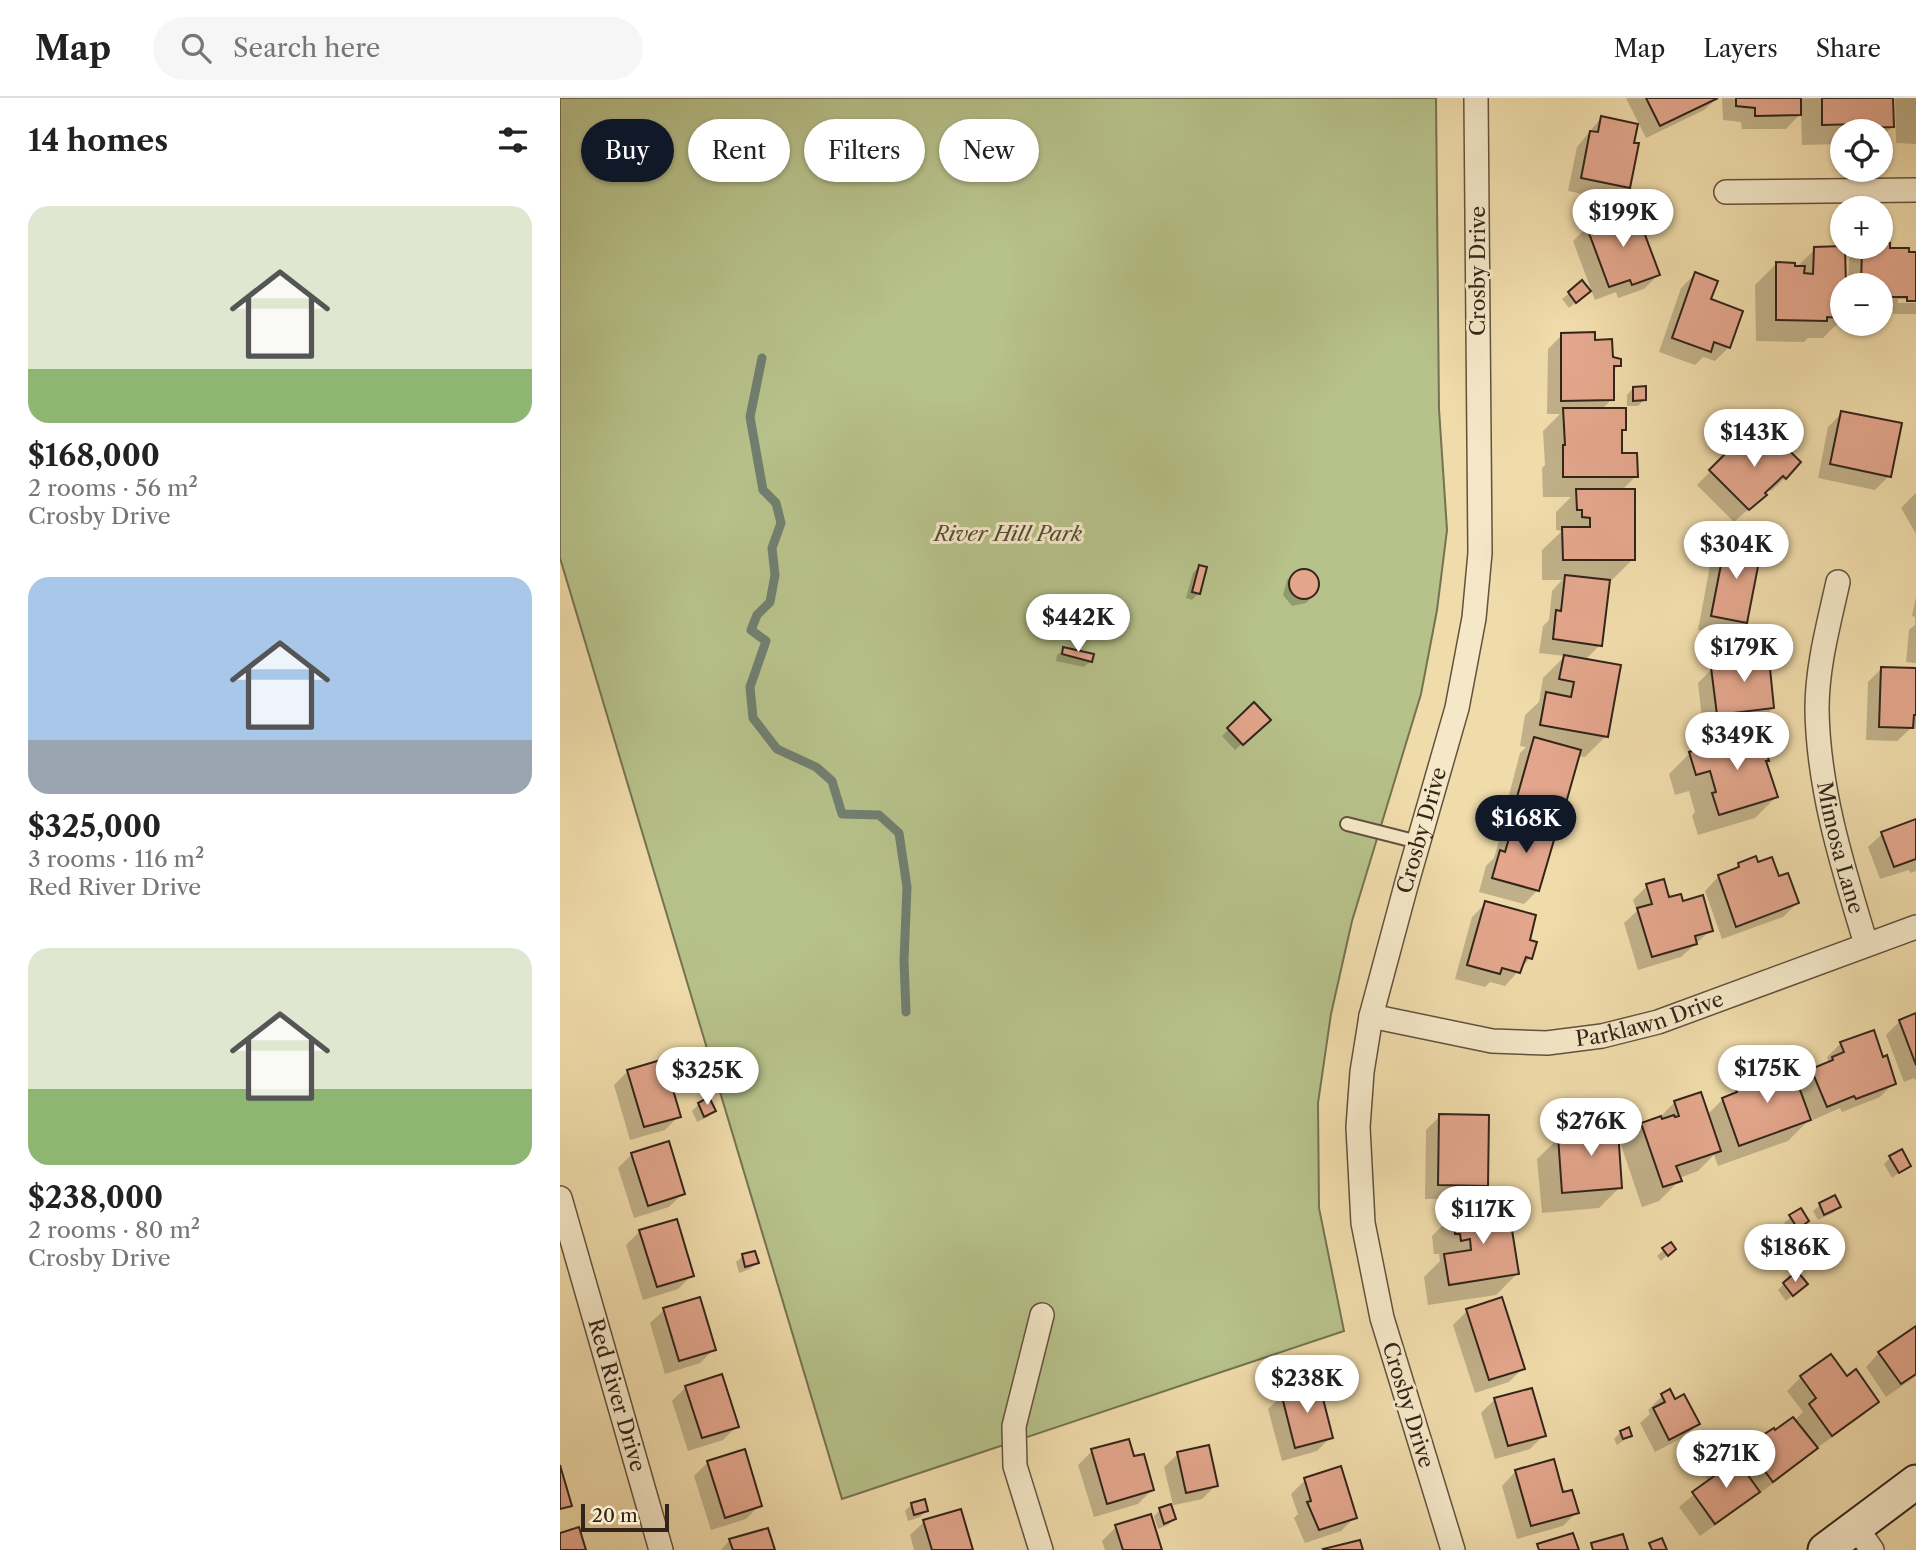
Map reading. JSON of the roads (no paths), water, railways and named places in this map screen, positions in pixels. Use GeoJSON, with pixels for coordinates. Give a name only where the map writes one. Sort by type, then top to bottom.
{"type":"FeatureCollection","features":[{"type":"Feature","properties":{"kind":"street","name":"Crosby Drive"},"geometry":{"type":"LineString","coordinates":[[1453,1550],[1382,1318],[1363,1223],[1358,1127],[1362,1072],[1371,1016],[1457,708],[1474,618],[1480,553],[1476,98]]}},
{"type":"Feature","properties":{"kind":"street"},"geometry":{"type":"LineString","coordinates":[[1726,192],[1916,190]]}},
{"type":"Feature","properties":{"kind":"street","name":"Mimosa Lane"},"geometry":{"type":"LineString","coordinates":[[1838,582],[1825,639],[1817,706],[1820,756],[1837,846],[1866,944]]}},
{"type":"Feature","properties":{"kind":"street","name":"Parklawn Drive"},"geometry":{"type":"LineString","coordinates":[[1371,1016],[1492,1041],[1547,1043],[1602,1036],[1670,1017],[1916,927]]}},
{"type":"Feature","properties":{"kind":"street","name":"Red River Drive"},"geometry":{"type":"LineString","coordinates":[[560,1198],[661,1550]]}},
{"type":"Feature","properties":{"kind":"street"},"geometry":{"type":"LineString","coordinates":[[1041,1550],[1015,1466],[1014,1426],[1042,1315]]}},
{"type":"Feature","properties":{"kind":"street"},"geometry":{"type":"LineString","coordinates":[[1825,1550],[1864,1539],[1916,1482]]}},
{"type":"Feature","properties":{"kind":"lane"},"geometry":{"type":"LineString","coordinates":[[1347,824],[1418,842]]}},
{"type":"Feature","properties":{"kind":"waterway"},"geometry":{"type":"LineString","coordinates":[[762,358],[750,417],[763,490],[776,503],[781,523],[772,548],[775,575],[770,602],[757,615],[751,630],[766,641],[750,687],[753,718],[777,749],[816,767],[832,781],[842,814],[879,815],[899,833],[907,887],[904,961],[906,1012]]}},
{"type":"Feature","properties":{"kind":"park label","name":"River Hill Park"},"geometry":{"type":"Point","coordinates":[1008,534]}}]}
